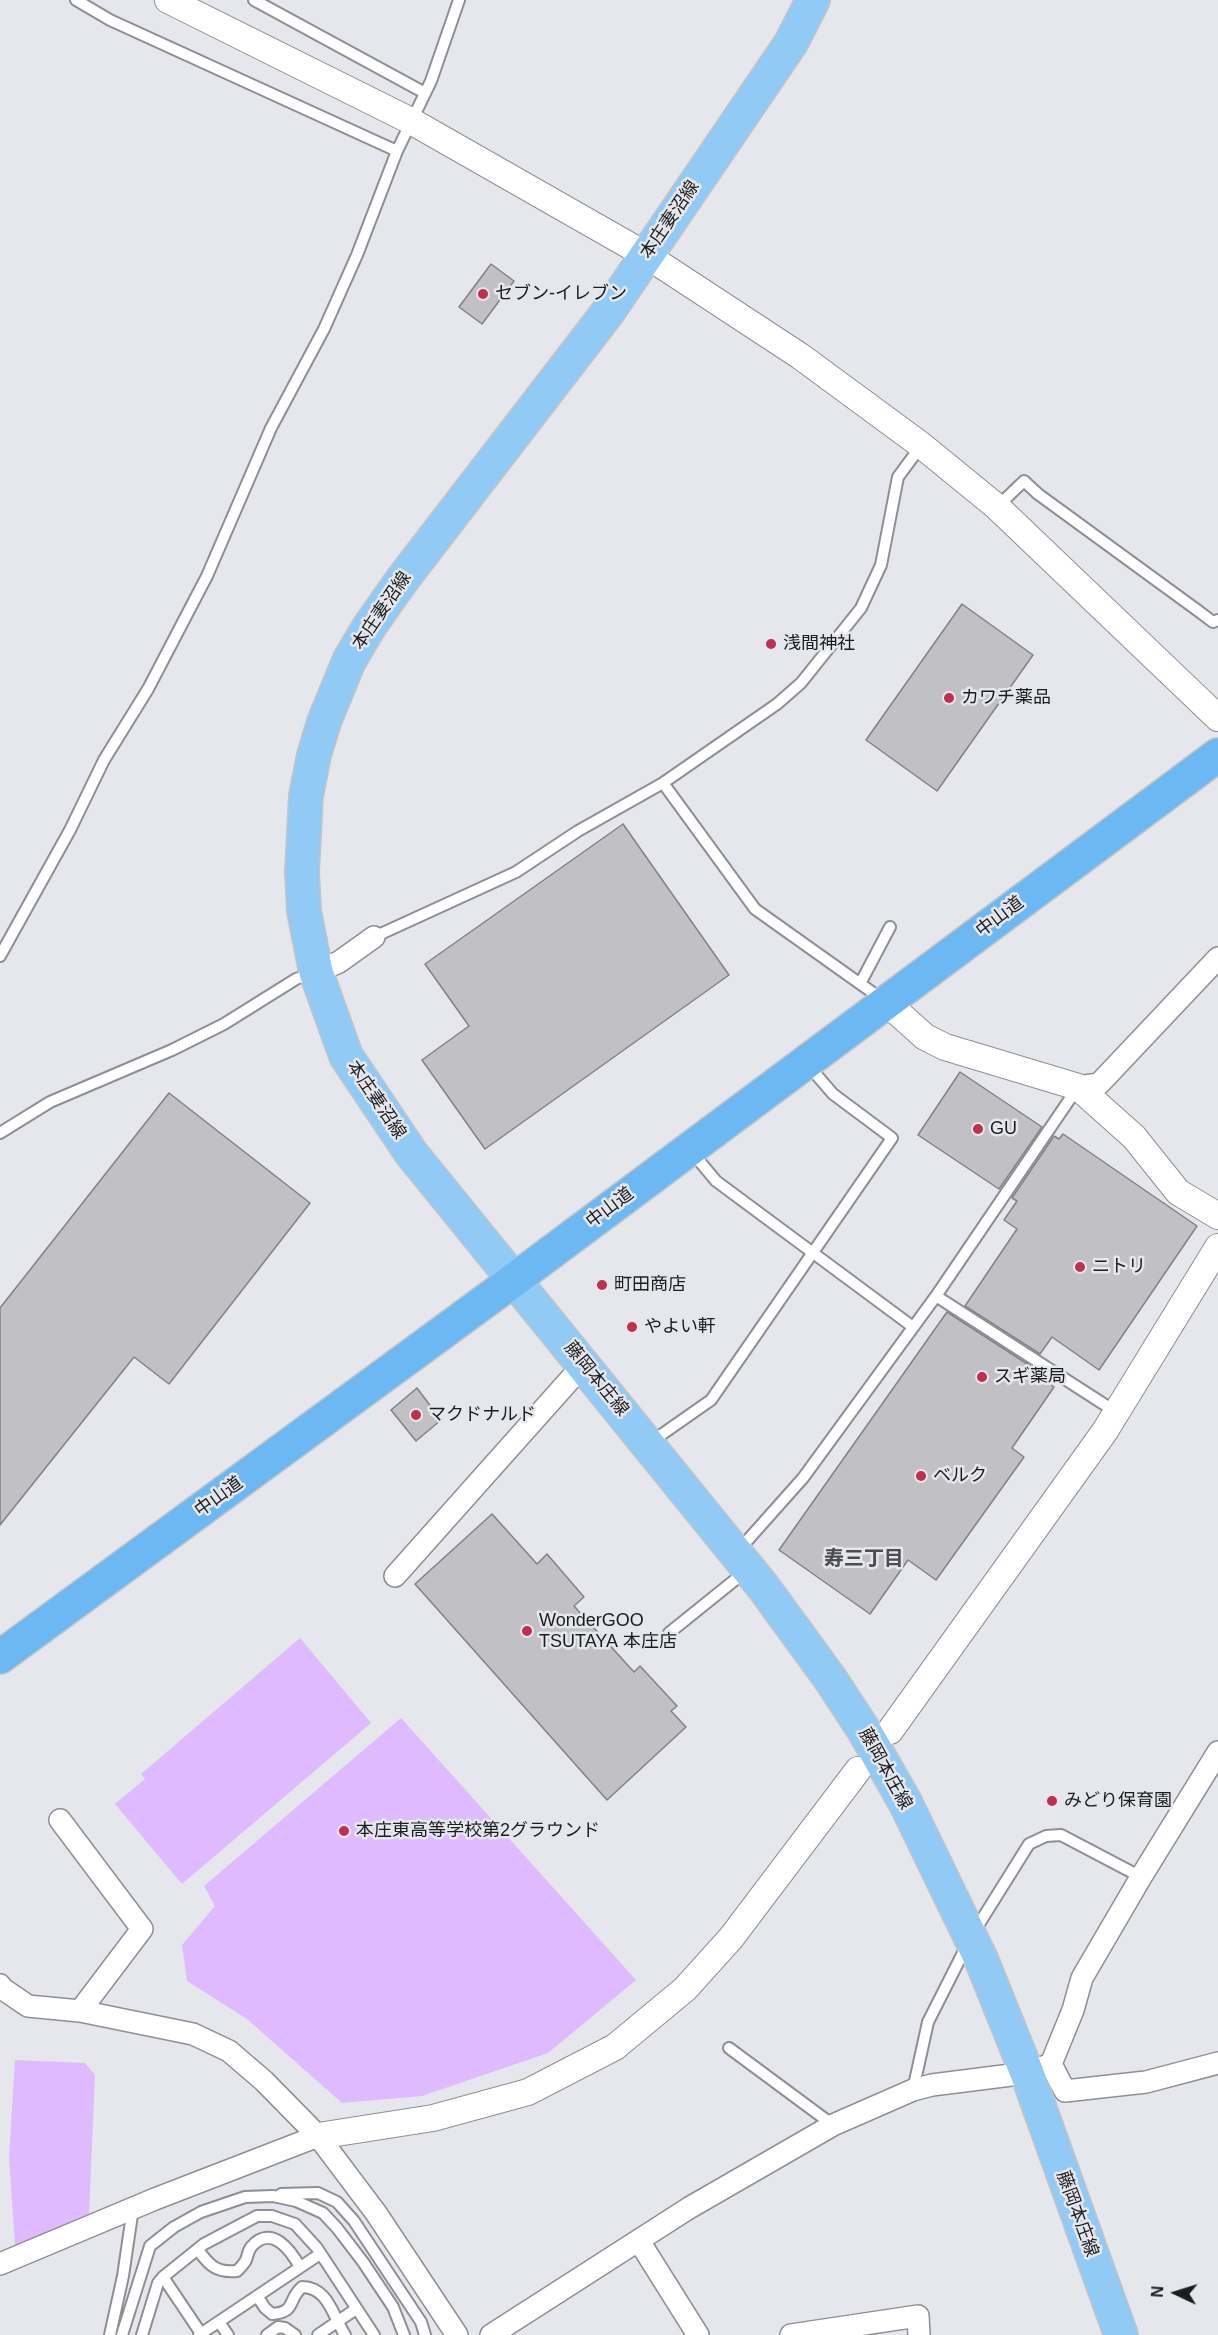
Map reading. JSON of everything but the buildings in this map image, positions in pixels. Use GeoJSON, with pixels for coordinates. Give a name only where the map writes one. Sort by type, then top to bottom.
{"type":"FeatureCollection","features":[{"type":"Feature","properties":{"kind":"highway","name":"中山道"},"geometry":{"type":"LineString","coordinates":[[0,1657],[514,1280],[1218,755]]}},
{"type":"Feature","properties":{"kind":"main road","name":"本庄妻沼線"},"geometry":{"type":"LineString","coordinates":[[514,1280],[411,1153],[346,1056],[316,972],[304,911],[302,872],[306,796],[314,755],[324,722],[349,661],[369,627],[402,580],[608,312],[791,42],[813,0]]}},
{"type":"Feature","properties":{"kind":"main road","name":"藤岡本庄線"},"geometry":{"type":"LineString","coordinates":[[514,1280],[742,1561],[831,1680],[865,1732],[905,1802],[1039,2068],[1121,2335]]}},
{"type":"Feature","properties":{"kind":"street"},"geometry":{"type":"LineString","coordinates":[[168,0],[411,122],[646,255],[800,356],[921,445],[997,507],[1218,718]]}},
{"type":"Feature","properties":{"kind":"street"},"geometry":{"type":"LineString","coordinates":[[316,972],[339,962],[374,937]]}},
{"type":"Feature","properties":{"kind":"street"},"geometry":{"type":"LineString","coordinates":[[886,1002],[925,1037],[945,1047],[1078,1087],[1099,1084],[1218,958]]}},
{"type":"Feature","properties":{"kind":"street"},"geometry":{"type":"LineString","coordinates":[[1078,1087],[1134,1137],[1178,1192],[1218,1216]]}},
{"type":"Feature","properties":{"kind":"street"},"geometry":{"type":"LineString","coordinates":[[890,1731],[1116,1413],[1218,1247]]}},
{"type":"Feature","properties":{"kind":"street"},"geometry":{"type":"LineString","coordinates":[[395,1576],[584,1365]]}},
{"type":"Feature","properties":{"kind":"street"},"geometry":{"type":"LineString","coordinates":[[1039,2068],[1073,2010],[1082,1978],[1218,1752]]}},
{"type":"Feature","properties":{"kind":"street"},"geometry":{"type":"LineString","coordinates":[[0,2264],[134,2208],[318,2136],[433,2118],[528,2092],[615,2047],[686,1989],[731,1938],[858,1770]]}},
{"type":"Feature","properties":{"kind":"street"},"geometry":{"type":"LineString","coordinates":[[60,1820],[142,1929],[80,2011]]}},
{"type":"Feature","properties":{"kind":"street"},"geometry":{"type":"LineString","coordinates":[[0,1985],[28,2006],[80,2011],[193,2034],[229,2051],[264,2081],[318,2136],[376,2213],[457,2335]]}},
{"type":"Feature","properties":{"kind":"street"},"geometry":{"type":"LineString","coordinates":[[1039,2068],[1065,2091],[1146,2082],[1218,2063]]}},
{"type":"Feature","properties":{"kind":"street"},"geometry":{"type":"LineString","coordinates":[[492,2335],[689,2208],[833,2126],[913,2090],[1039,2068]]}},
{"type":"Feature","properties":{"kind":"street"},"geometry":{"type":"LineString","coordinates":[[639,2241],[698,2335]]}},
{"type":"Feature","properties":{"kind":"street"},"geometry":{"type":"LineString","coordinates":[[791,2335],[918,2316],[919,2335]]}},
{"type":"Feature","properties":{"kind":"lane"},"geometry":{"type":"LineString","coordinates":[[76,0],[110,20],[397,151]]}},
{"type":"Feature","properties":{"kind":"lane"},"geometry":{"type":"LineString","coordinates":[[254,0],[424,93]]}},
{"type":"Feature","properties":{"kind":"lane"},"geometry":{"type":"LineString","coordinates":[[0,956],[70,830],[104,760],[147,689],[207,576],[272,428],[324,329],[357,255],[397,151],[431,81],[459,0]]}},
{"type":"Feature","properties":{"kind":"lane"},"geometry":{"type":"LineString","coordinates":[[374,937],[516,872],[578,831],[663,783],[777,704],[801,683],[861,608],[881,566],[898,477],[921,445]]}},
{"type":"Feature","properties":{"kind":"lane"},"geometry":{"type":"LineString","coordinates":[[997,507],[1024,481],[1038,494],[1213,622],[1218,620]]}},
{"type":"Feature","properties":{"kind":"lane"},"geometry":{"type":"LineString","coordinates":[[663,783],[755,909],[861,982],[886,1002]]}},
{"type":"Feature","properties":{"kind":"lane"},"geometry":{"type":"LineString","coordinates":[[861,982],[890,927]]}},
{"type":"Feature","properties":{"kind":"lane"},"geometry":{"type":"LineString","coordinates":[[0,1133],[50,1102],[172,1050],[224,1024],[296,980],[316,972]]}},
{"type":"Feature","properties":{"kind":"lane"},"geometry":{"type":"LineString","coordinates":[[648,1444],[711,1400],[892,1138],[833,1094],[806,1062]]}},
{"type":"Feature","properties":{"kind":"lane"},"geometry":{"type":"LineString","coordinates":[[669,1633],[742,1561],[936,1296],[1078,1087]]}},
{"type":"Feature","properties":{"kind":"lane"},"geometry":{"type":"LineString","coordinates":[[690,1149],[716,1181],[913,1328]]}},
{"type":"Feature","properties":{"kind":"lane"},"geometry":{"type":"LineString","coordinates":[[936,1296],[1116,1413]]}},
{"type":"Feature","properties":{"kind":"lane"},"geometry":{"type":"LineString","coordinates":[[913,2090],[928,2022],[971,1937],[1029,1844],[1046,1836],[1061,1835],[1141,1877]]}},
{"type":"Feature","properties":{"kind":"lane"},"geometry":{"type":"LineString","coordinates":[[729,2048],[833,2126]]}},
{"type":"Feature","properties":{"kind":"lane"},"geometry":{"type":"LineString","coordinates":[[273,2196],[286,2192],[318,2193],[337,2202],[354,2221],[421,2322],[425,2335]]}},
{"type":"Feature","properties":{"kind":"lane"},"geometry":{"type":"LineString","coordinates":[[123,2335],[150,2246],[174,2227],[201,2212],[245,2197],[273,2196],[296,2201],[323,2213],[363,2262],[393,2307],[404,2335]]}},
{"type":"Feature","properties":{"kind":"lane"},"geometry":{"type":"LineString","coordinates":[[110,2335],[123,2276],[134,2208]]}},
{"type":"Feature","properties":{"kind":"lane"},"geometry":{"type":"LineString","coordinates":[[142,2335],[158,2283],[163,2277],[198,2250],[257,2216],[272,2216],[296,2224],[320,2254],[374,2335]]}},
{"type":"Feature","properties":{"kind":"lane"},"geometry":{"type":"LineString","coordinates":[[198,2250],[209,2266],[216,2270],[237,2271],[246,2260],[251,2247],[266,2239],[278,2240],[286,2246],[300,2267]]}},
{"type":"Feature","properties":{"kind":"lane"},"geometry":{"type":"LineString","coordinates":[[163,2277],[201,2335],[320,2254]]}},
{"type":"Feature","properties":{"kind":"lane"},"geometry":{"type":"LineString","coordinates":[[257,2296],[272,2314],[286,2312],[292,2307],[297,2292],[302,2287],[311,2287],[324,2295],[345,2335]]}},
{"type":"Feature","properties":{"kind":"lane"},"geometry":{"type":"LineString","coordinates":[[318,2335],[357,2309]]}},
{"type":"Feature","properties":{"kind":"lane"},"geometry":{"type":"LineString","coordinates":[[219,2322],[228,2335]]}},
{"type":"Feature","properties":{"kind":"lane"},"geometry":{"type":"LineString","coordinates":[[267,2335],[278,2328],[285,2328],[295,2335]]}},
{"type":"Feature","properties":{"kind":"shaded area"},"geometry":{"type":"Polygon","coordinates":[[[300,1638],[371,1723],[182,1884],[115,1804],[145,1779],[141,1774],[300,1638]]]}},
{"type":"Feature","properties":{"kind":"shaded area"},"geometry":{"type":"Polygon","coordinates":[[[401,1718],[636,1980],[548,2053],[422,2096],[342,2103],[247,2019],[187,1981],[182,1945],[215,1906],[204,1886],[401,1718]]]}},
{"type":"Feature","properties":{"kind":"shaded area"},"geometry":{"type":"Polygon","coordinates":[[[15,2060],[85,2063],[95,2075],[89,2214],[15,2245],[9,2158],[15,2060]]]}},
{"type":"Feature","properties":{"kind":"place","name":"セブン-イレブン"},"geometry":{"type":"Point","coordinates":[483,294]}},
{"type":"Feature","properties":{"kind":"place","name":"浅間神社"},"geometry":{"type":"Point","coordinates":[771,644]}},
{"type":"Feature","properties":{"kind":"place","name":"カワチ薬品"},"geometry":{"type":"Point","coordinates":[949,698]}},
{"type":"Feature","properties":{"kind":"place","name":"GU"},"geometry":{"type":"Point","coordinates":[978,1129]}},
{"type":"Feature","properties":{"kind":"place","name":"ニトリ"},"geometry":{"type":"Point","coordinates":[1080,1267]}},
{"type":"Feature","properties":{"kind":"place","name":"町田商店"},"geometry":{"type":"Point","coordinates":[602,1285]}},
{"type":"Feature","properties":{"kind":"place","name":"やよい軒"},"geometry":{"type":"Point","coordinates":[632,1327]}},
{"type":"Feature","properties":{"kind":"place","name":"スギ薬局"},"geometry":{"type":"Point","coordinates":[982,1377]}},
{"type":"Feature","properties":{"kind":"place","name":"マクドナルド"},"geometry":{"type":"Point","coordinates":[416,1415]}},
{"type":"Feature","properties":{"kind":"place","name":"ベルク"},"geometry":{"type":"Point","coordinates":[921,1476]}},
{"type":"Feature","properties":{"kind":"place","name":"WonderGOO TSUTAYA 本庄店"},"geometry":{"type":"Point","coordinates":[527,1631]}},
{"type":"Feature","properties":{"kind":"place","name":"みどり保育園"},"geometry":{"type":"Point","coordinates":[1052,1801]}},
{"type":"Feature","properties":{"kind":"place","name":"本庄東高等学校第2グラウンド"},"geometry":{"type":"Point","coordinates":[344,1831]}},
{"type":"Feature","properties":{"kind":"district","name":"寿三丁目"},"geometry":{"type":"Point","coordinates":[864,1559]}}]}
